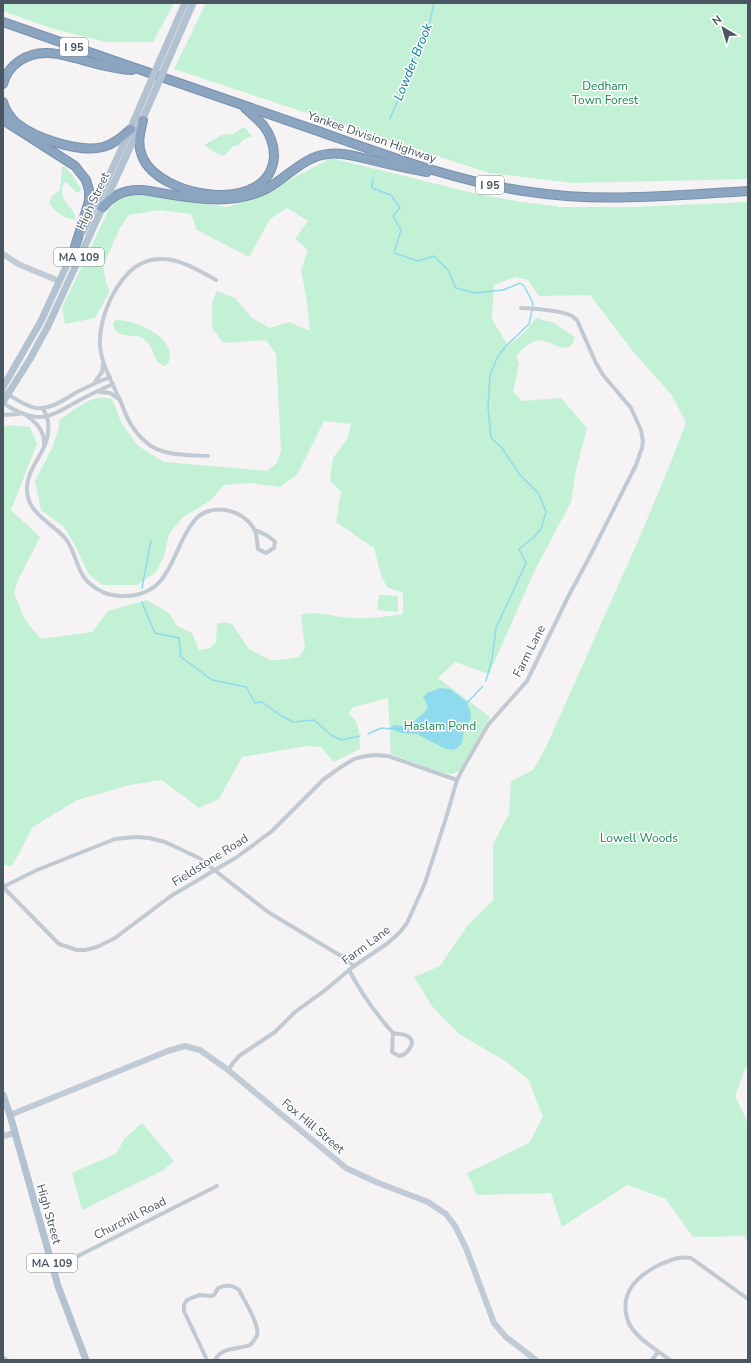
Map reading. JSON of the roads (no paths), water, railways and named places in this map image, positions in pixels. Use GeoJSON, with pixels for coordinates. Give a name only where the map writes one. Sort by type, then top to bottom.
{"type":"FeatureCollection","features":[{"type":"Feature","properties":{"kind":"highway","name":"Yankee Division Highway"},"geometry":{"type":"LineString","coordinates":[[3,22],[243,106],[446,174],[500,188],[564,196],[621,197],[748,192]]}},
{"type":"Feature","properties":{"kind":"highway"},"geometry":{"type":"LineString","coordinates":[[3,84],[8,72],[17,63],[27,57],[42,53],[57,54],[121,69],[145,71]]}},
{"type":"Feature","properties":{"kind":"highway"},"geometry":{"type":"LineString","coordinates":[[3,102],[9,115],[20,126],[46,138],[71,146],[90,148],[104,147],[114,143],[131,129]]}},
{"type":"Feature","properties":{"kind":"highway"},"geometry":{"type":"LineString","coordinates":[[142,120],[139,135],[140,147],[144,160],[154,172],[171,183],[189,190],[213,194],[236,193],[248,190],[262,182],[270,171],[274,158],[273,146],[268,132],[243,106]]}},
{"type":"Feature","properties":{"kind":"highway"},"geometry":{"type":"LineString","coordinates":[[3,120],[75,166],[86,180],[90,190],[89,201],[75,247]]}},
{"type":"Feature","properties":{"kind":"highway"},"geometry":{"type":"LineString","coordinates":[[102,208],[114,196],[131,190],[142,190],[209,200],[230,200],[244,197],[268,188],[313,158],[328,154],[344,154],[415,170],[446,174]]}},
{"type":"Feature","properties":{"kind":"main road","name":"High Street"},"geometry":{"type":"LineString","coordinates":[[3,402],[6,393],[30,359],[48,326],[102,208],[142,120],[185,3]]}},
{"type":"Feature","properties":{"kind":"main road","name":"High Street"},"geometry":{"type":"LineString","coordinates":[[163,62],[193,3]]}},
{"type":"Feature","properties":{"kind":"main road","name":"High Street"},"geometry":{"type":"LineString","coordinates":[[3,387],[33,337],[131,129],[152,90]]}},
{"type":"Feature","properties":{"kind":"main road","name":"High Street"},"geometry":{"type":"LineString","coordinates":[[3,1095],[66,1310],[86,1360]]}},
{"type":"Feature","properties":{"kind":"street"},"geometry":{"type":"LineString","coordinates":[[3,254],[18,264],[60,281]]}},
{"type":"Feature","properties":{"kind":"street"},"geometry":{"type":"LineString","coordinates":[[91,385],[103,370],[100,342],[102,322],[107,307],[123,277],[147,262],[165,259],[183,263],[216,280]]}},
{"type":"Feature","properties":{"kind":"street","name":"Farm Lane"},"geometry":{"type":"LineString","coordinates":[[228,1070],[239,1056],[275,1032],[295,1012],[324,991],[354,966],[388,943],[407,923],[425,883],[457,780],[488,725],[527,681],[569,595],[636,465],[643,441],[641,430],[631,408],[603,376],[577,320],[572,316],[536,308],[521,308]]}},
{"type":"Feature","properties":{"kind":"street"},"geometry":{"type":"LineString","coordinates":[[103,361],[132,425],[136,432],[151,446],[173,453],[208,456]]}},
{"type":"Feature","properties":{"kind":"street"},"geometry":{"type":"LineString","coordinates":[[6,393],[32,407],[42,408],[54,405],[91,385],[110,377]]}},
{"type":"Feature","properties":{"kind":"street"},"geometry":{"type":"LineString","coordinates":[[3,415],[24,414],[36,417],[47,416],[63,411],[113,384]]}},
{"type":"Feature","properties":{"kind":"street"},"geometry":{"type":"LineString","coordinates":[[94,393],[107,392],[120,399]]}},
{"type":"Feature","properties":{"kind":"street"},"geometry":{"type":"LineString","coordinates":[[3,402],[35,422],[41,430],[44,439],[43,451]]}},
{"type":"Feature","properties":{"kind":"street"},"geometry":{"type":"LineString","coordinates":[[42,408],[47,416],[48,435],[43,451],[31,473],[28,483],[27,490],[30,500],[36,512],[68,541],[84,578],[99,590],[109,594],[124,596],[138,595],[154,587],[162,580],[170,568],[189,528],[195,520],[209,512],[220,510],[240,514],[255,530],[268,535],[274,542],[274,548],[266,553],[258,549],[255,530]]}},
{"type":"Feature","properties":{"kind":"street","name":"Fieldstone Road"},"geometry":{"type":"LineString","coordinates":[[3,887],[59,944],[77,950],[85,950],[97,947],[115,938],[171,896],[237,857],[272,831],[324,779],[354,759],[375,755],[388,756],[457,780]]}},
{"type":"Feature","properties":{"kind":"street"},"geometry":{"type":"LineString","coordinates":[[3,887],[37,870],[115,839],[149,838],[165,842],[199,858],[268,912],[341,956],[354,966]]}},
{"type":"Feature","properties":{"kind":"street"},"geometry":{"type":"LineString","coordinates":[[349,970],[358,987],[383,1022],[394,1033],[410,1038],[412,1042],[411,1047],[399,1056],[392,1052],[394,1033]]}},
{"type":"Feature","properties":{"kind":"street","name":"Fox Hill Street"},"geometry":{"type":"LineString","coordinates":[[10,1115],[168,1051],[185,1046],[200,1050],[228,1070],[346,1168],[376,1182],[428,1202],[446,1214],[455,1226],[466,1248],[494,1324],[506,1337],[536,1360]]}},
{"type":"Feature","properties":{"kind":"street"},"geometry":{"type":"LineString","coordinates":[[3,1136],[15,1133]]}},
{"type":"Feature","properties":{"kind":"street","name":"Churchill Road"},"geometry":{"type":"LineString","coordinates":[[53,1268],[217,1186]]}},
{"type":"Feature","properties":{"kind":"street"},"geometry":{"type":"LineString","coordinates":[[670,1360],[641,1338],[628,1322],[626,1300],[628,1292],[638,1278],[648,1271],[675,1259],[684,1257],[690,1258],[697,1261],[748,1299]]}},
{"type":"Feature","properties":{"kind":"street"},"geometry":{"type":"LineString","coordinates":[[207,1360],[184,1311],[185,1302],[200,1295],[214,1295],[218,1288],[222,1286],[236,1287],[239,1290],[255,1322],[257,1335],[250,1345],[226,1350],[215,1360]]}},
{"type":"Feature","properties":{"kind":"street"},"geometry":{"type":"LineString","coordinates":[[652,1360],[658,1352]]}},
{"type":"Feature","properties":{"kind":"street"},"geometry":{"type":"LineString","coordinates":[[660,1360],[663,1355]]}},
{"type":"Feature","properties":{"kind":"street"},"geometry":{"type":"LineString","coordinates":[[3,1357],[7,1360]]}},
{"type":"Feature","properties":{"kind":"water"},"geometry":{"type":"Polygon","coordinates":[[[440,688],[450,689],[466,701],[470,710],[471,718],[464,731],[462,743],[456,749],[451,750],[444,748],[417,734],[402,733],[391,729],[391,727],[395,725],[407,727],[424,713],[428,707],[423,697],[427,693],[440,688]]]}},
{"type":"Feature","properties":{"kind":"waterway","name":"Lowder Brook"},"geometry":{"type":"LineString","coordinates":[[390,119],[430,21],[434,3]]}},
{"type":"Feature","properties":{"kind":"waterway","name":"Lowder Brook"},"geometry":{"type":"LineString","coordinates":[[373,178],[372,188],[391,195],[400,208],[393,216],[401,230],[394,253],[418,261],[434,256],[448,270],[456,288],[475,293],[503,290],[520,283],[524,286],[532,301],[533,306],[529,324],[505,347],[497,358],[490,375],[488,407],[491,438],[502,448],[520,475],[539,494],[546,512],[541,529],[534,537],[519,549],[526,563],[496,628],[492,659],[486,681]]}},
{"type":"Feature","properties":{"kind":"waterway","name":"Lowder Brook"},"geometry":{"type":"LineString","coordinates":[[142,588],[151,540]]}},
{"type":"Feature","properties":{"kind":"waterway","name":"Lowder Brook"},"geometry":{"type":"LineString","coordinates":[[142,602],[155,633],[179,638],[181,657],[212,680],[246,687],[255,703],[262,702],[293,722],[314,720],[331,735],[341,740],[360,736]]}},
{"type":"Feature","properties":{"kind":"waterway","name":"Lowder Brook"},"geometry":{"type":"LineString","coordinates":[[465,705],[483,686]]}},
{"type":"Feature","properties":{"kind":"waterway","name":"Lowder Brook"},"geometry":{"type":"LineString","coordinates":[[368,734],[381,728],[393,729]]}},
{"type":"Feature","properties":{"kind":"park label","name":"Dedham Town Forest"},"geometry":{"type":"Point","coordinates":[605,93]}},
{"type":"Feature","properties":{"kind":"park label","name":"Haslam Pond"},"geometry":{"type":"Point","coordinates":[440,726]}},
{"type":"Feature","properties":{"kind":"park label","name":"Lowell Woods"},"geometry":{"type":"Point","coordinates":[639,838]}}]}
